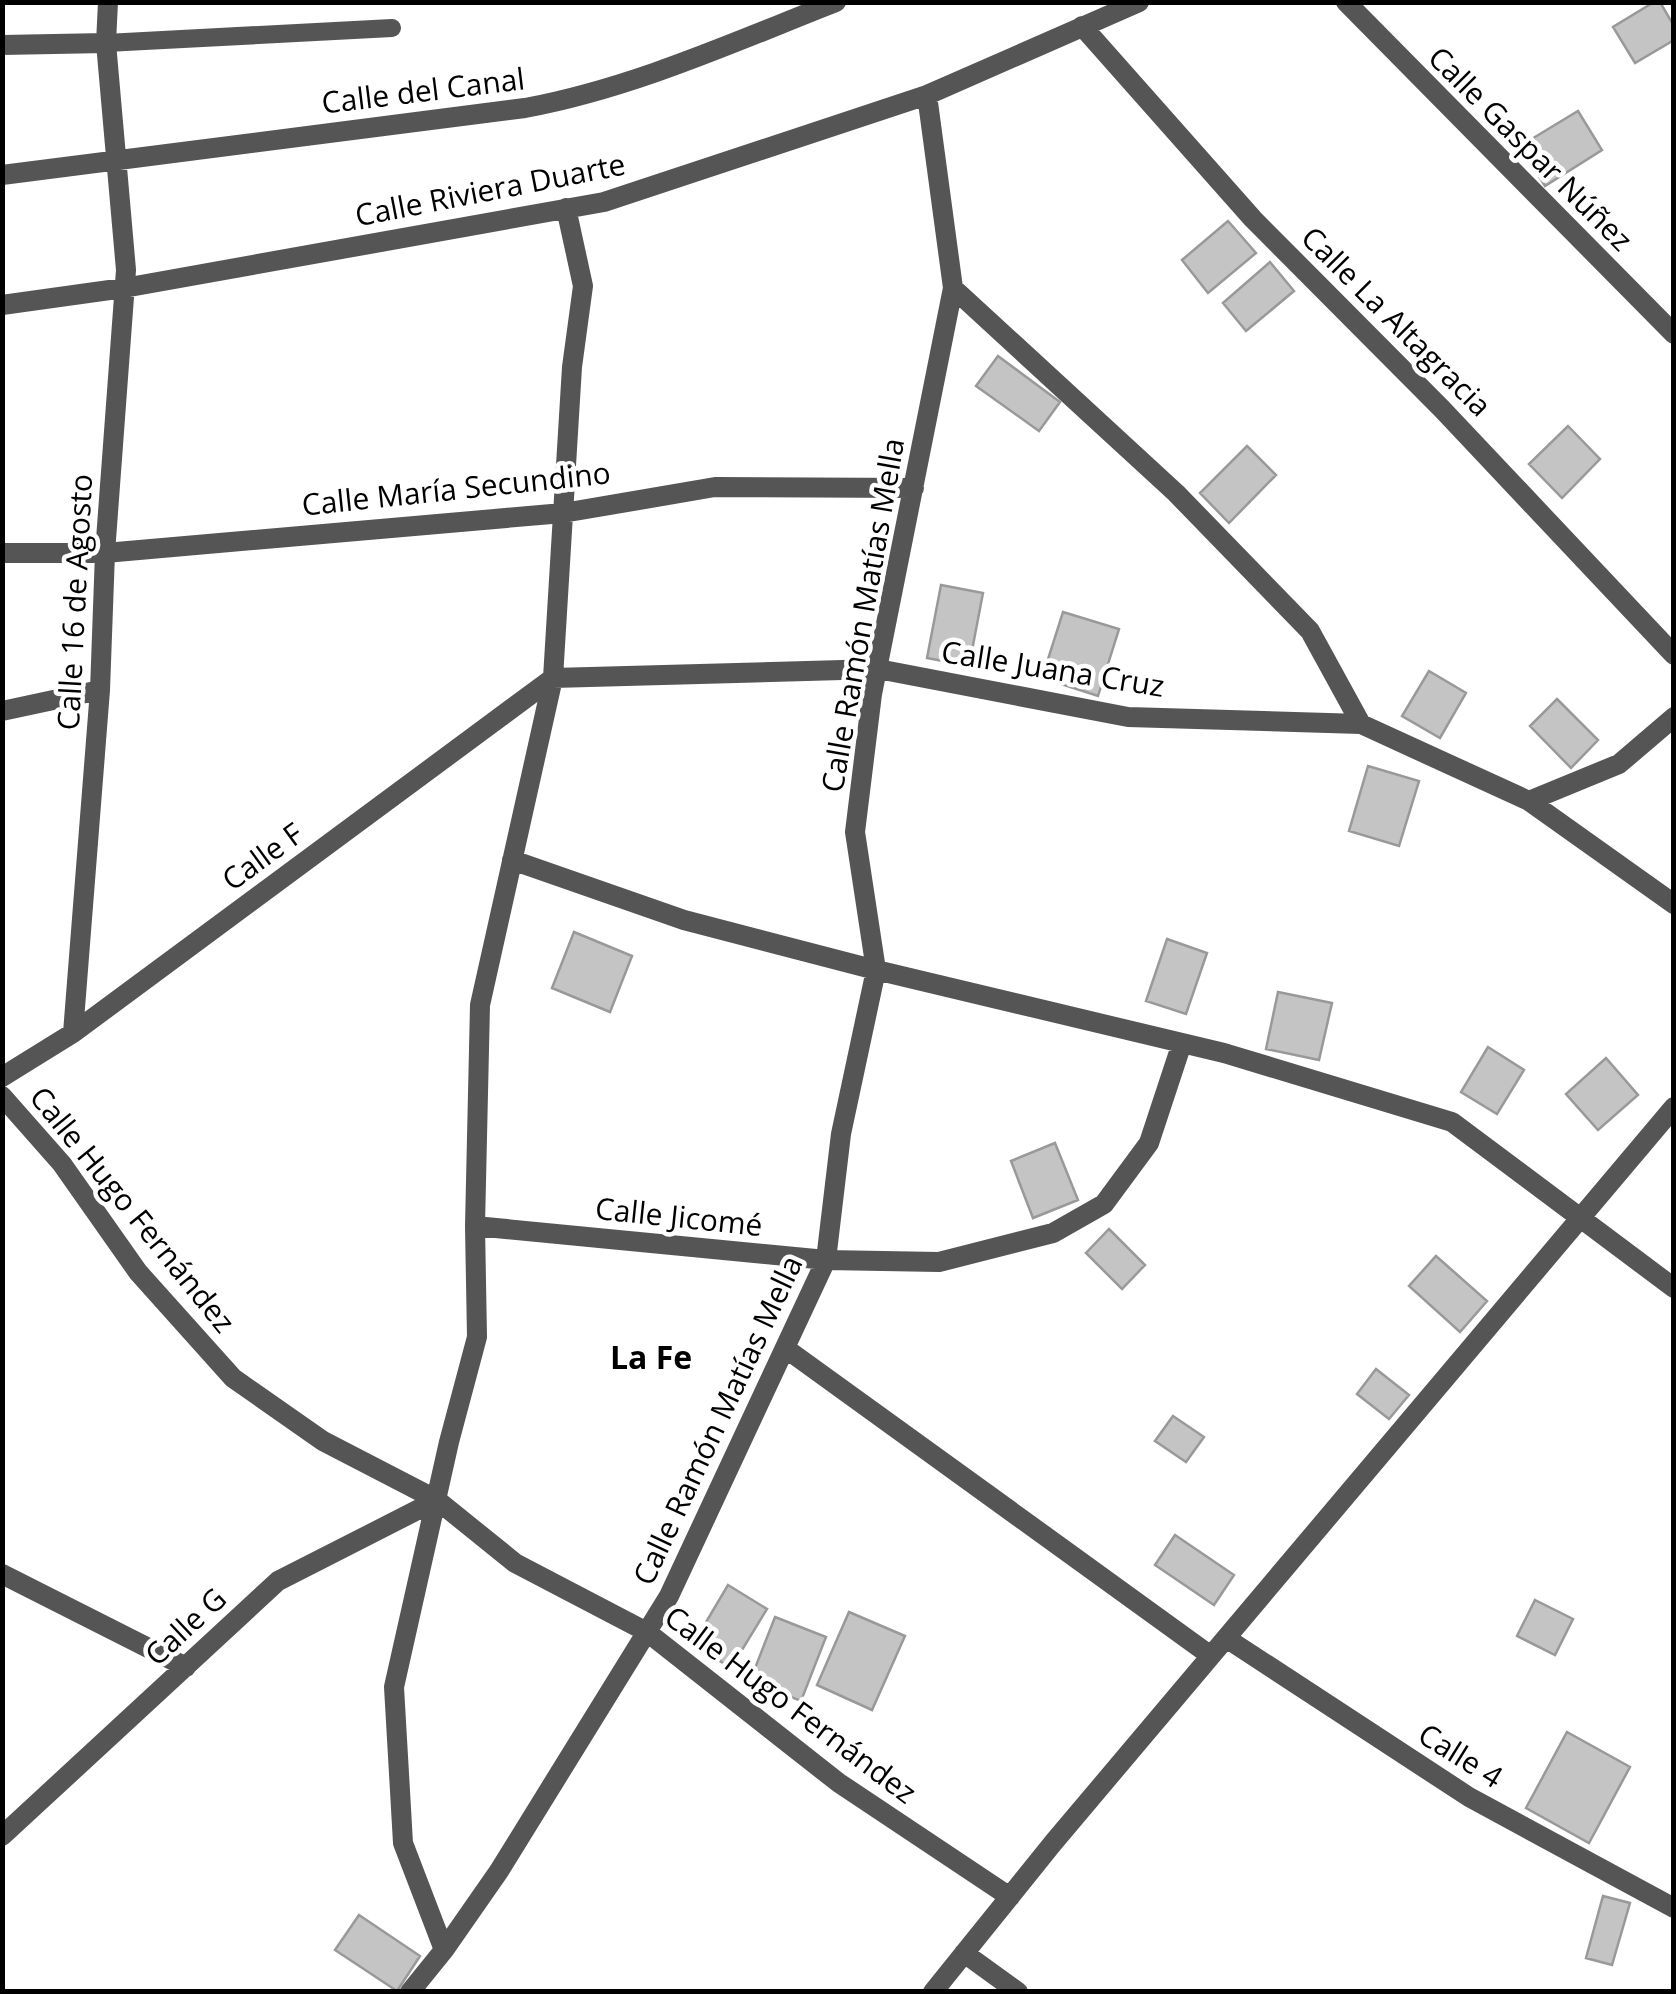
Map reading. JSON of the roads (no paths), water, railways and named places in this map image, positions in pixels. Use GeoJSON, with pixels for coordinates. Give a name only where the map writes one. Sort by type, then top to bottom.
{"type":"FeatureCollection","features":[{"type":"Feature","properties":{"kind":"street","name":"Calle 16 de Agosto"},"geometry":{"type":"LineString","coordinates":[[73,1033],[100,690],[125,279],[106,43],[108,2]]}},
{"type":"Feature","properties":{"kind":"street","name":"Calle del Canal"},"geometry":{"type":"LineString","coordinates":[[2,174],[116,167],[573,99],[620,86],[836,2]]}},
{"type":"Feature","properties":{"kind":"street","name":"Calle Riviera Duarte"},"geometry":{"type":"LineString","coordinates":[[2,305],[125,279],[604,202],[927,96],[1140,2]]}},
{"type":"Feature","properties":{"kind":"street","name":"Calle Gaspar Núñez"},"geometry":{"type":"LineString","coordinates":[[1346,2],[1674,334]]}},
{"type":"Feature","properties":{"kind":"street","name":"Calle La Altagracia"},"geometry":{"type":"LineString","coordinates":[[1082,26],[1253,219],[1442,409],[1674,655]]}},
{"type":"Feature","properties":{"kind":"street"},"geometry":{"type":"LineString","coordinates":[[2,45],[106,43]]}},
{"type":"Feature","properties":{"kind":"street","name":"Calle Ramón Matías Mella"},"geometry":{"type":"LineString","coordinates":[[410,1992],[500,1872],[669,1596],[826,1260],[842,1134],[876,970],[855,832],[878,668],[953,288],[927,96]]}},
{"type":"Feature","properties":{"kind":"street"},"geometry":{"type":"LineString","coordinates":[[444,1950],[403,1844],[394,1687],[478,1337],[480,1005],[553,678],[572,367],[583,286],[566,208]]}},
{"type":"Feature","properties":{"kind":"street"},"geometry":{"type":"LineString","coordinates":[[953,288],[1176,494],[1310,631],[1361,724]]}},
{"type":"Feature","properties":{"kind":"street","name":"Calle María Secundino"},"geometry":{"type":"LineString","coordinates":[[2,554],[106,552],[564,513],[715,486],[914,488]]}},
{"type":"Feature","properties":{"kind":"street","name":"Calle Juana Cruz"},"geometry":{"type":"LineString","coordinates":[[553,678],[878,668],[1128,717],[1361,724],[1529,802],[1674,904]]}},
{"type":"Feature","properties":{"kind":"street","name":"Calle F"},"geometry":{"type":"LineString","coordinates":[[2,1077],[73,1033],[553,678]]}},
{"type":"Feature","properties":{"kind":"street"},"geometry":{"type":"LineString","coordinates":[[2,711],[100,690]]}},
{"type":"Feature","properties":{"kind":"street"},"geometry":{"type":"LineString","coordinates":[[1529,802],[1619,764],[1674,717]]}},
{"type":"Feature","properties":{"kind":"street"},"geometry":{"type":"LineString","coordinates":[[512,860],[684,920],[1182,1042],[1452,1122],[1674,1288]]}},
{"type":"Feature","properties":{"kind":"street","name":"Calle Jicomé"},"geometry":{"type":"LineString","coordinates":[[476,1226],[826,1260],[939,1262],[1053,1232],[1104,1204],[1149,1144],[1182,1042]]}},
{"type":"Feature","properties":{"kind":"street","name":"Calle Hugo Fernández"},"geometry":{"type":"LineString","coordinates":[[2,1096],[62,1164],[138,1272],[233,1378],[323,1441],[436,1500],[515,1563],[647,1632],[839,1783],[1010,1896]]}},
{"type":"Feature","properties":{"kind":"street"},"geometry":{"type":"LineString","coordinates":[[933,1992],[1674,1106]]}},
{"type":"Feature","properties":{"kind":"street"},"geometry":{"type":"LineString","coordinates":[[785,1348],[1211,1656]]}},
{"type":"Feature","properties":{"kind":"street","name":"Calle G"},"geometry":{"type":"LineString","coordinates":[[2,1836],[278,1581],[436,1500]]}},
{"type":"Feature","properties":{"kind":"street"},"geometry":{"type":"LineString","coordinates":[[2,1574],[186,1667]]}},
{"type":"Feature","properties":{"kind":"street","name":"Calle 4"},"geometry":{"type":"LineString","coordinates":[[1226,1638],[1469,1797],[1674,1908]]}},
{"type":"Feature","properties":{"kind":"street"},"geometry":{"type":"LineString","coordinates":[[964,1953],[1018,1992]]}},
{"type":"Feature","properties":{"kind":"lane"},"geometry":{"type":"LineString","coordinates":[[106,43],[392,28]]}},
{"type":"Feature","properties":{"kind":"district","name":"La Fe"},"geometry":{"type":"Point","coordinates":[651,1356]}}]}
